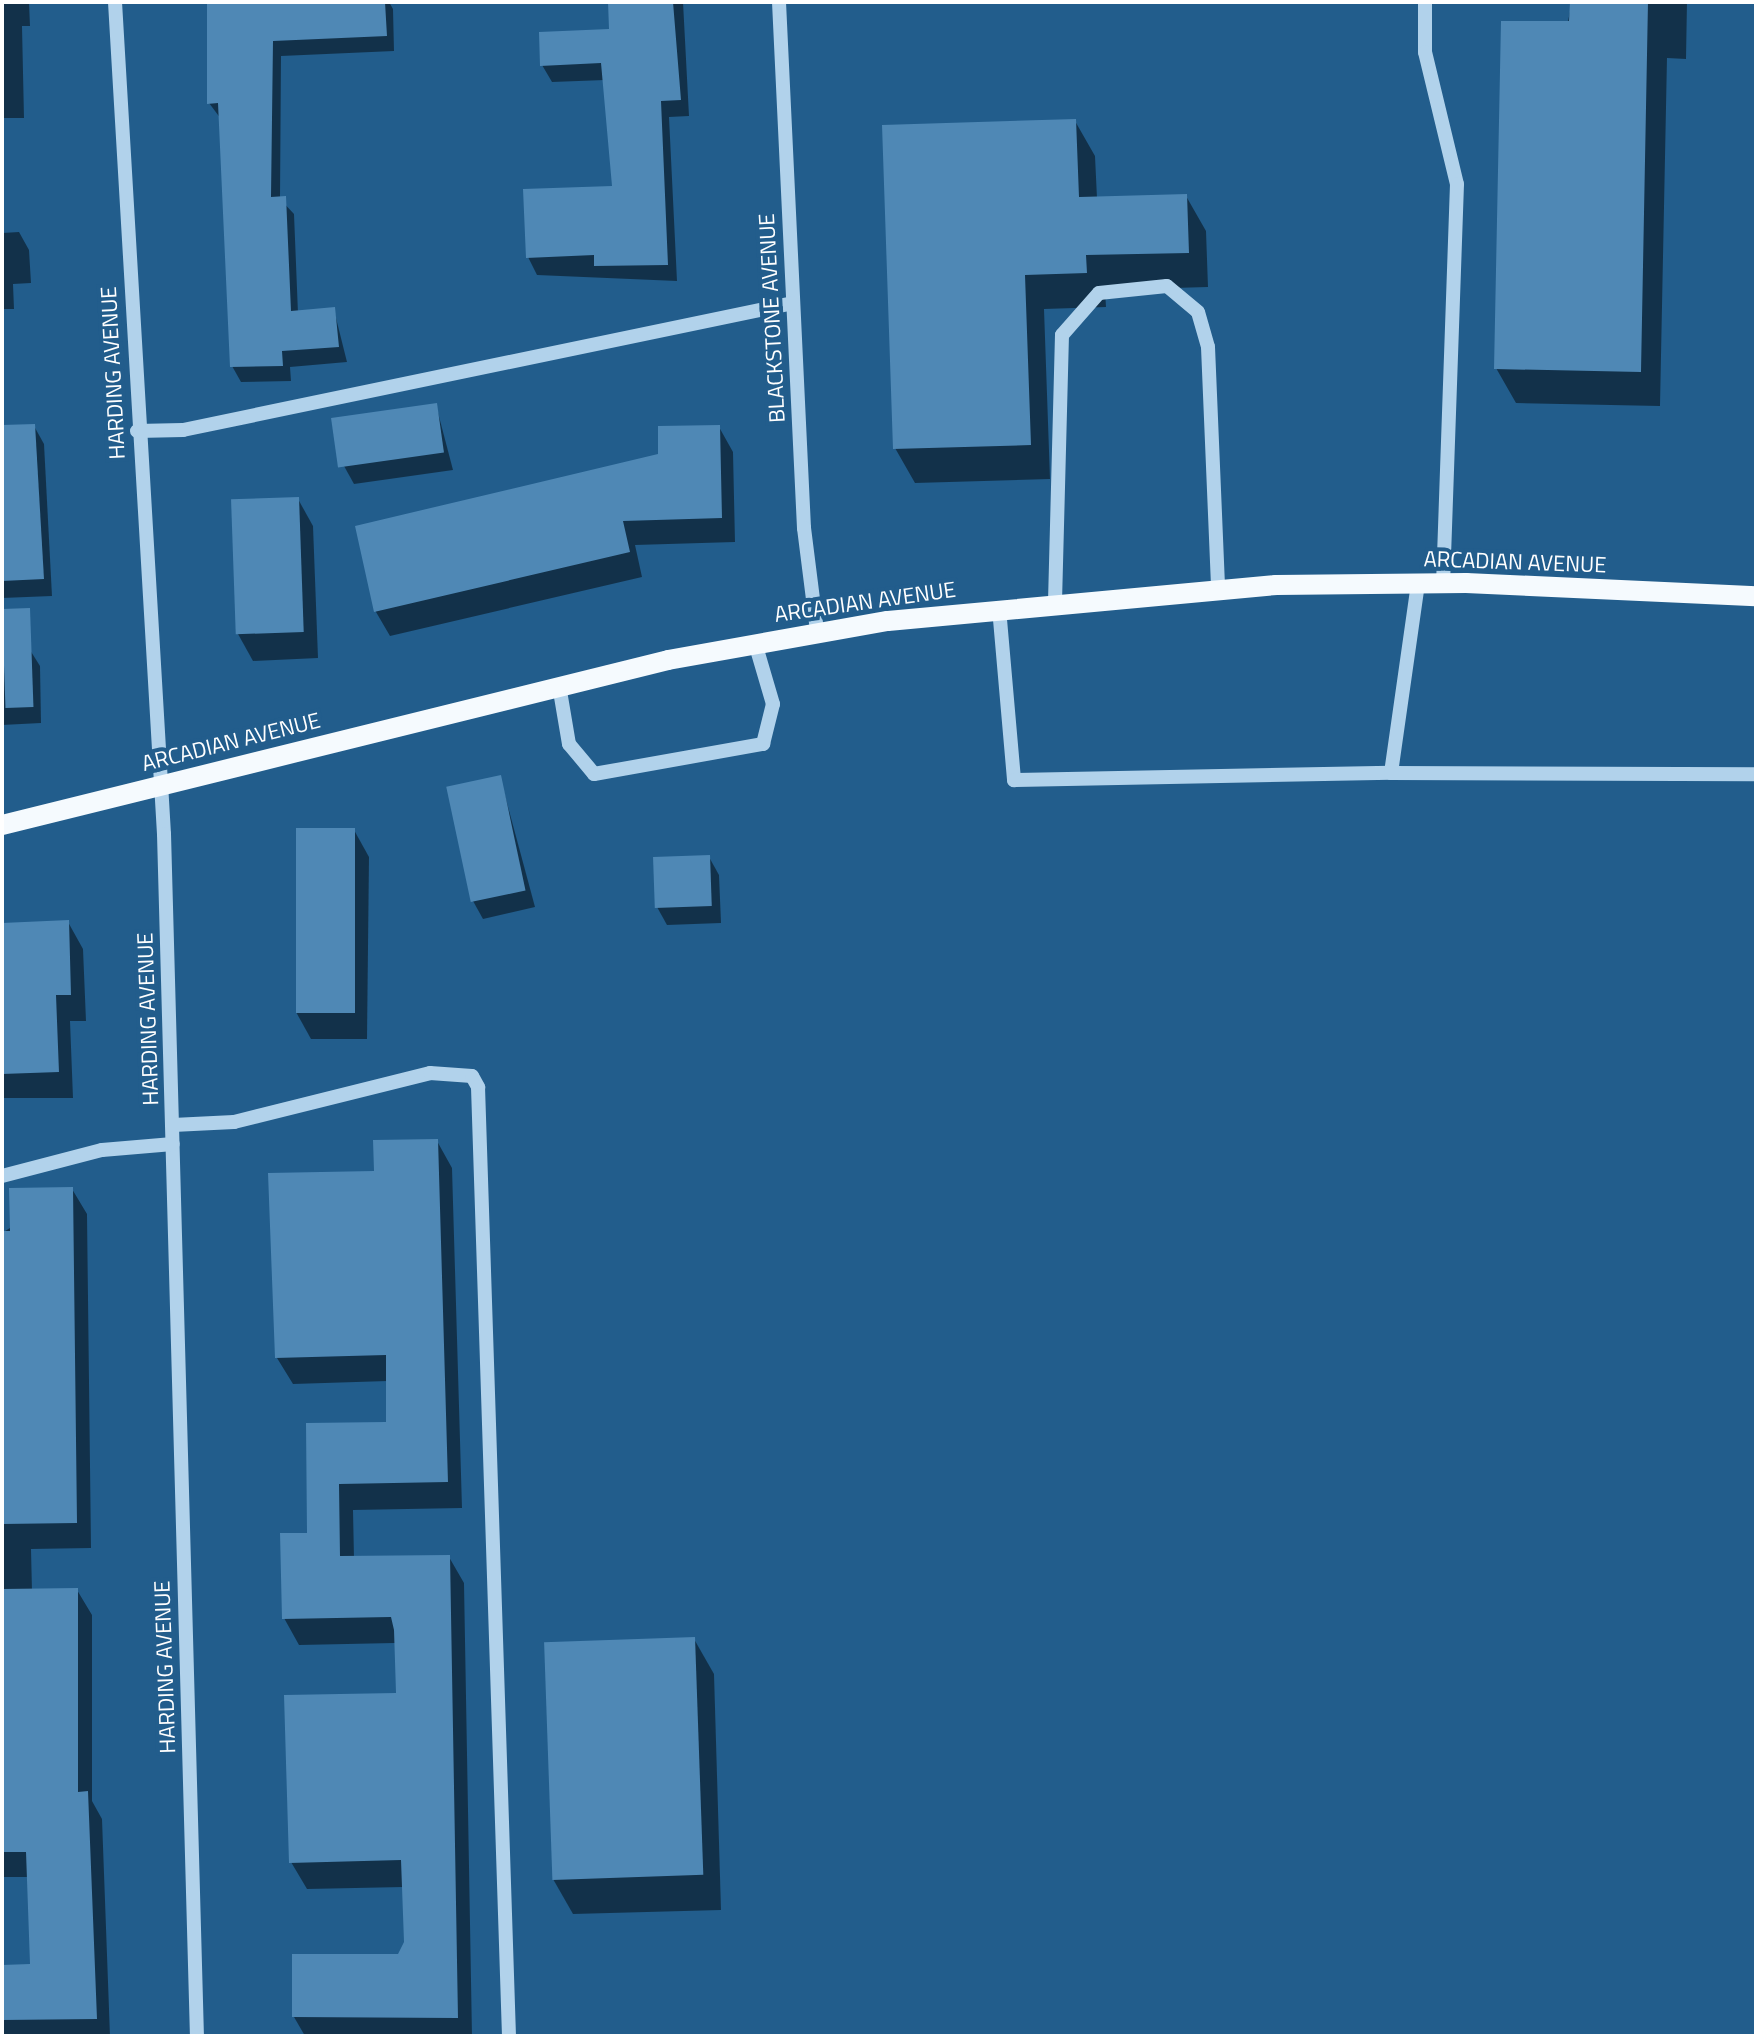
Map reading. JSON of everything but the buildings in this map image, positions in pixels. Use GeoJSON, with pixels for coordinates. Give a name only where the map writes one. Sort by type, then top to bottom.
{"type":"FeatureCollection","features":[{"type":"Feature","properties":{"kind":"main road","name":"ARCADIAN AVENUE"},"geometry":{"type":"LineString","coordinates":[[2,825],[559,685],[817,631],[1055,602],[1218,589],[1443,583],[1756,596]]}},
{"type":"Feature","properties":{"kind":"street","name":"HARDING AVENUE"},"geometry":{"type":"LineString","coordinates":[[115,2],[137,431],[160,785],[173,1125],[197,2036]]}},
{"type":"Feature","properties":{"kind":"street","name":"BLACKSTONE AVENUE"},"geometry":{"type":"LineString","coordinates":[[779,2],[793,303],[817,631]]}},
{"type":"Feature","properties":{"kind":"street"},"geometry":{"type":"LineString","coordinates":[[1425,2],[1425,52],[1457,184],[1443,583]]}},
{"type":"Feature","properties":{"kind":"street"},"geometry":{"type":"LineString","coordinates":[[1055,602],[1062,335],[1099,293],[1167,286],[1198,312],[1208,347],[1218,589]]}},
{"type":"Feature","properties":{"kind":"street"},"geometry":{"type":"LineString","coordinates":[[137,431],[183,430],[793,303]]}},
{"type":"Feature","properties":{"kind":"street"},"geometry":{"type":"LineString","coordinates":[[1391,773],[1418,583]]}},
{"type":"Feature","properties":{"kind":"street"},"geometry":{"type":"LineString","coordinates":[[999,608],[1014,780],[1391,773],[1756,774]]}},
{"type":"Feature","properties":{"kind":"street"},"geometry":{"type":"LineString","coordinates":[[559,685],[569,744],[594,774],[763,744],[773,704],[755,643]]}},
{"type":"Feature","properties":{"kind":"street"},"geometry":{"type":"LineString","coordinates":[[173,1125],[234,1122],[430,1073],[472,1076],[478,1087],[509,2036]]}},
{"type":"Feature","properties":{"kind":"street"},"geometry":{"type":"LineString","coordinates":[[2,1176],[102,1150],[173,1144]]}}]}
